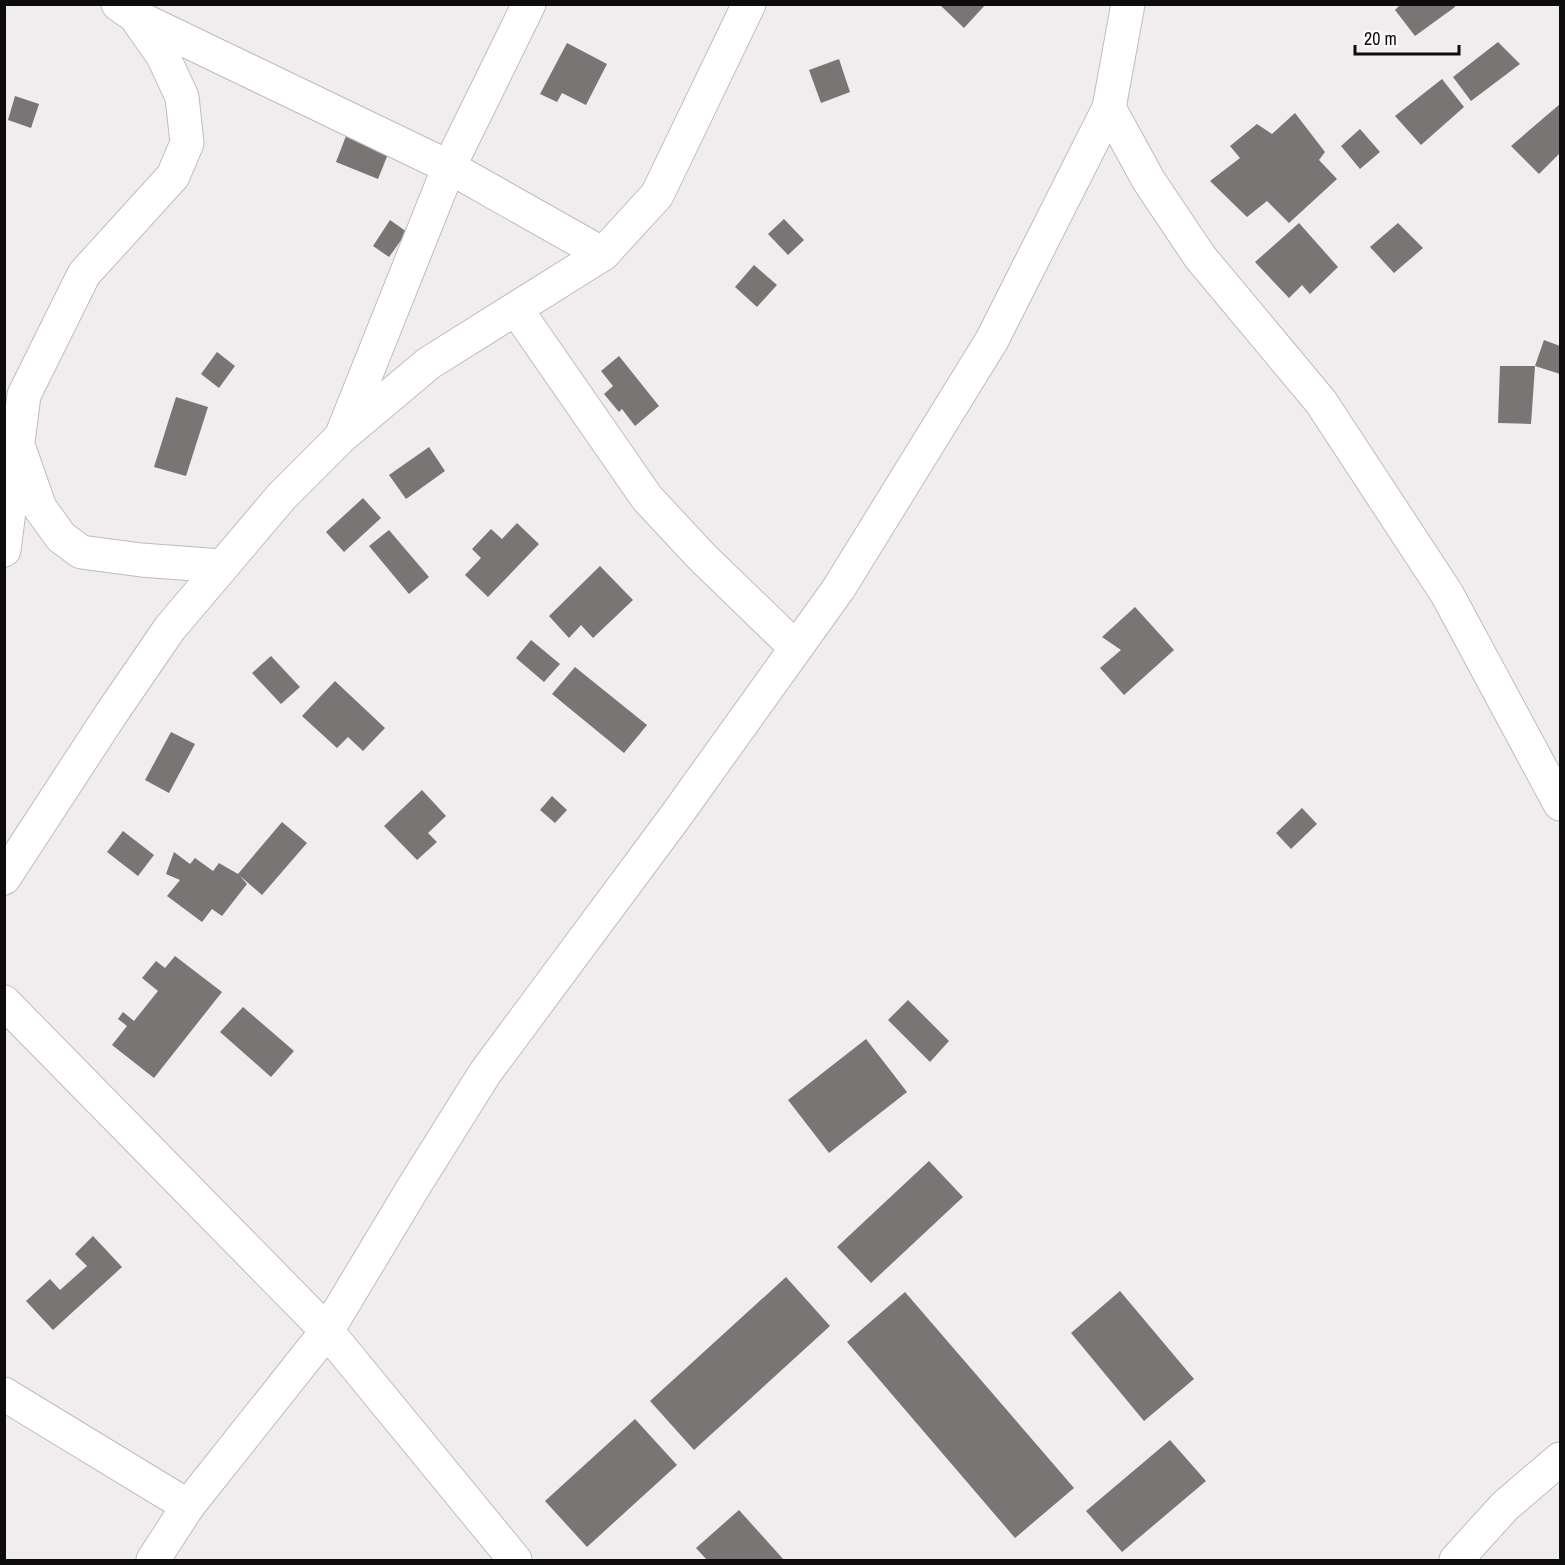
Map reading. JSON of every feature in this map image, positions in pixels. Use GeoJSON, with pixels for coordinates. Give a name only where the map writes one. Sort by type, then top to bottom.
{"type":"FeatureCollection","features":[{"type":"Feature","properties":{"kind":"street"},"geometry":{"type":"LineString","coordinates":[[342,436],[449,167],[529,4]]}},
{"type":"Feature","properties":{"kind":"street"},"geometry":{"type":"LineString","coordinates":[[4,878],[170,628],[282,496],[342,436],[429,363],[603,254],[657,195],[749,4]]}},
{"type":"Feature","properties":{"kind":"street"},"geometry":{"type":"LineString","coordinates":[[153,1560],[188,1506],[327,1331],[485,1073],[675,817],[839,588],[992,340],[1109,108],[1128,4]]}},
{"type":"Feature","properties":{"kind":"street"},"geometry":{"type":"LineString","coordinates":[[126,10],[449,167],[603,254]]}},
{"type":"Feature","properties":{"kind":"street"},"geometry":{"type":"LineString","coordinates":[[4,550],[24,395],[84,274],[173,176],[187,143],[182,97],[163,56],[126,10]]}},
{"type":"Feature","properties":{"kind":"street"},"geometry":{"type":"LineString","coordinates":[[1109,108],[1149,181],[1200,257],[1321,402],[1447,594],[1560,804]]}},
{"type":"Feature","properties":{"kind":"street"},"geometry":{"type":"LineString","coordinates":[[516,309],[647,498],[702,557],[796,648]]}},
{"type":"Feature","properties":{"kind":"street"},"geometry":{"type":"LineString","coordinates":[[18,445],[40,508],[61,537],[81,552],[141,560],[221,566]]}},
{"type":"Feature","properties":{"kind":"street"},"geometry":{"type":"LineString","coordinates":[[4,1002],[327,1331],[515,1560]]}},
{"type":"Feature","properties":{"kind":"street"},"geometry":{"type":"LineString","coordinates":[[4,1394],[188,1506]]}},
{"type":"Feature","properties":{"kind":"street"},"geometry":{"type":"LineString","coordinates":[[1456,1560],[1505,1506],[1560,1459]]}},
{"type":"Feature","properties":{"kind":"building"},"geometry":{"type":"Polygon","coordinates":[[[939,4],[986,4],[964,28],[939,4]]]}},
{"type":"Feature","properties":{"kind":"building"},"geometry":{"type":"Polygon","coordinates":[[[1401,4],[1454,4],[1455,7],[1415,36],[1395,10],[1401,4]]]}},
{"type":"Feature","properties":{"kind":"building"},"geometry":{"type":"Polygon","coordinates":[[[1498,42],[1520,64],[1471,101],[1453,77],[1498,42]]]}},
{"type":"Feature","properties":{"kind":"building"},"geometry":{"type":"Polygon","coordinates":[[[567,43],[607,64],[586,105],[562,93],[557,102],[540,94],[567,43]]]}},
{"type":"Feature","properties":{"kind":"building"},"geometry":{"type":"Polygon","coordinates":[[[839,59],[850,92],[821,103],[809,70],[839,59]]]}},
{"type":"Feature","properties":{"kind":"building"},"geometry":{"type":"Polygon","coordinates":[[[1442,79],[1464,107],[1421,145],[1395,116],[1442,79]]]}},
{"type":"Feature","properties":{"kind":"building"},"geometry":{"type":"Polygon","coordinates":[[[15,96],[39,104],[31,128],[8,120],[15,96]]]}},
{"type":"Feature","properties":{"kind":"building"},"geometry":{"type":"Polygon","coordinates":[[[1560,104],[1560,153],[1539,174],[1511,146],[1560,104]]]}},
{"type":"Feature","properties":{"kind":"building"},"geometry":{"type":"Polygon","coordinates":[[[1295,113],[1325,152],[1319,160],[1337,179],[1289,223],[1267,201],[1247,217],[1210,181],[1240,158],[1230,146],[1257,124],[1272,134],[1295,113]]]}},
{"type":"Feature","properties":{"kind":"building"},"geometry":{"type":"Polygon","coordinates":[[[1360,129],[1380,152],[1360,169],[1341,146],[1360,129]]]}},
{"type":"Feature","properties":{"kind":"building"},"geometry":{"type":"Polygon","coordinates":[[[346,136],[388,154],[378,179],[336,162],[346,136]]]}},
{"type":"Feature","properties":{"kind":"building"},"geometry":{"type":"Polygon","coordinates":[[[784,219],[804,240],[788,255],[768,234],[784,219]]]}},
{"type":"Feature","properties":{"kind":"building"},"geometry":{"type":"Polygon","coordinates":[[[390,220],[407,232],[389,257],[373,246],[390,220]]]}},
{"type":"Feature","properties":{"kind":"building"},"geometry":{"type":"Polygon","coordinates":[[[1299,223],[1338,267],[1310,294],[1302,285],[1289,298],[1255,262],[1299,223]]]}},
{"type":"Feature","properties":{"kind":"building"},"geometry":{"type":"Polygon","coordinates":[[[1398,223],[1423,248],[1394,273],[1370,247],[1398,223]]]}},
{"type":"Feature","properties":{"kind":"building"},"geometry":{"type":"Polygon","coordinates":[[[754,265],[777,285],[757,307],[735,287],[754,265]]]}},
{"type":"Feature","properties":{"kind":"building"},"geometry":{"type":"Polygon","coordinates":[[[1544,340],[1560,346],[1560,374],[1535,366],[1544,340]]]}},
{"type":"Feature","properties":{"kind":"building"},"geometry":{"type":"Polygon","coordinates":[[[217,352],[235,366],[219,388],[201,374],[217,352]]]}},
{"type":"Feature","properties":{"kind":"building"},"geometry":{"type":"Polygon","coordinates":[[[619,356],[659,406],[635,426],[622,409],[619,412],[604,394],[613,386],[601,371],[619,356]]]}},
{"type":"Feature","properties":{"kind":"building"},"geometry":{"type":"Polygon","coordinates":[[[1500,366],[1535,366],[1531,424],[1498,423],[1500,366]]]}},
{"type":"Feature","properties":{"kind":"building"},"geometry":{"type":"Polygon","coordinates":[[[176,397],[208,407],[186,476],[154,467],[176,397]]]}},
{"type":"Feature","properties":{"kind":"building"},"geometry":{"type":"Polygon","coordinates":[[[429,447],[445,471],[406,499],[389,475],[429,447]]]}},
{"type":"Feature","properties":{"kind":"building"},"geometry":{"type":"Polygon","coordinates":[[[363,498],[381,518],[344,552],[326,532],[363,498]]]}},
{"type":"Feature","properties":{"kind":"building"},"geometry":{"type":"Polygon","coordinates":[[[517,523],[539,544],[488,597],[465,575],[481,558],[472,549],[491,529],[502,539],[517,523]]]}},
{"type":"Feature","properties":{"kind":"building"},"geometry":{"type":"Polygon","coordinates":[[[389,530],[429,577],[409,594],[369,546],[389,530]]]}},
{"type":"Feature","properties":{"kind":"building"},"geometry":{"type":"Polygon","coordinates":[[[600,566],[633,600],[593,638],[581,625],[569,638],[549,616],[600,566]]]}},
{"type":"Feature","properties":{"kind":"building"},"geometry":{"type":"Polygon","coordinates":[[[1135,607],[1174,650],[1124,695],[1100,668],[1121,650],[1102,637],[1135,607]]]}},
{"type":"Feature","properties":{"kind":"building"},"geometry":{"type":"Polygon","coordinates":[[[531,640],[560,664],[544,682],[516,658],[531,640]]]}},
{"type":"Feature","properties":{"kind":"building"},"geometry":{"type":"Polygon","coordinates":[[[271,656],[300,687],[281,704],[252,673],[271,656]]]}},
{"type":"Feature","properties":{"kind":"building"},"geometry":{"type":"Polygon","coordinates":[[[575,667],[647,725],[624,753],[552,694],[575,667]]]}},
{"type":"Feature","properties":{"kind":"building"},"geometry":{"type":"Polygon","coordinates":[[[335,681],[385,728],[363,751],[348,737],[337,748],[302,716],[335,681]]]}},
{"type":"Feature","properties":{"kind":"building"},"geometry":{"type":"Polygon","coordinates":[[[171,732],[195,744],[169,793],[145,780],[171,732]]]}},
{"type":"Feature","properties":{"kind":"building"},"geometry":{"type":"Polygon","coordinates":[[[422,790],[446,816],[428,833],[437,842],[417,860],[384,826],[422,790]]]}},
{"type":"Feature","properties":{"kind":"building"},"geometry":{"type":"Polygon","coordinates":[[[552,796],[567,810],[555,823],[540,810],[552,796]]]}},
{"type":"Feature","properties":{"kind":"building"},"geometry":{"type":"Polygon","coordinates":[[[1302,808],[1317,824],[1291,849],[1276,833],[1302,808]]]}},
{"type":"Feature","properties":{"kind":"building"},"geometry":{"type":"Polygon","coordinates":[[[282,822],[307,843],[262,895],[240,876],[247,884],[222,916],[212,909],[202,922],[167,896],[180,880],[166,874],[174,852],[190,864],[195,858],[213,871],[219,863],[238,874],[282,822]]]}},
{"type":"Feature","properties":{"kind":"building"},"geometry":{"type":"Polygon","coordinates":[[[123,831],[154,855],[138,876],[107,852],[123,831]]]}},
{"type":"Feature","properties":{"kind":"building"},"geometry":{"type":"Polygon","coordinates":[[[175,956],[222,992],[154,1078],[112,1045],[127,1026],[118,1019],[123,1012],[134,1021],[158,991],[142,978],[156,961],[165,968],[175,956]]]}},
{"type":"Feature","properties":{"kind":"building"},"geometry":{"type":"Polygon","coordinates":[[[908,1000],[949,1041],[930,1062],[888,1020],[908,1000]]]}},
{"type":"Feature","properties":{"kind":"building"},"geometry":{"type":"Polygon","coordinates":[[[243,1007],[294,1051],[271,1077],[220,1032],[243,1007]]]}},
{"type":"Feature","properties":{"kind":"building"},"geometry":{"type":"Polygon","coordinates":[[[866,1039],[907,1092],[829,1153],[788,1100],[866,1039]]]}},
{"type":"Feature","properties":{"kind":"building"},"geometry":{"type":"Polygon","coordinates":[[[929,1161],[963,1197],[871,1283],[837,1247],[929,1161]]]}},
{"type":"Feature","properties":{"kind":"building"},"geometry":{"type":"Polygon","coordinates":[[[93,1236],[122,1267],[53,1330],[26,1301],[50,1279],[60,1290],[87,1266],[75,1254],[93,1236]]]}},
{"type":"Feature","properties":{"kind":"building"},"geometry":{"type":"Polygon","coordinates":[[[786,1277],[830,1326],[694,1450],[650,1401],[786,1277]]]}},
{"type":"Feature","properties":{"kind":"building"},"geometry":{"type":"Polygon","coordinates":[[[1120,1291],[1194,1379],[1144,1421],[1071,1333],[1120,1291]]]}},
{"type":"Feature","properties":{"kind":"building"},"geometry":{"type":"Polygon","coordinates":[[[905,1292],[1074,1488],[1015,1538],[847,1342],[905,1292]]]}},
{"type":"Feature","properties":{"kind":"building"},"geometry":{"type":"Polygon","coordinates":[[[635,1419],[677,1465],[587,1547],[545,1501],[635,1419]]]}},
{"type":"Feature","properties":{"kind":"building"},"geometry":{"type":"Polygon","coordinates":[[[1170,1440],[1206,1481],[1122,1552],[1086,1511],[1170,1440]]]}},
{"type":"Feature","properties":{"kind":"building"},"geometry":{"type":"Polygon","coordinates":[[[739,1510],[784,1560],[707,1560],[696,1548],[739,1510]]]}}]}
